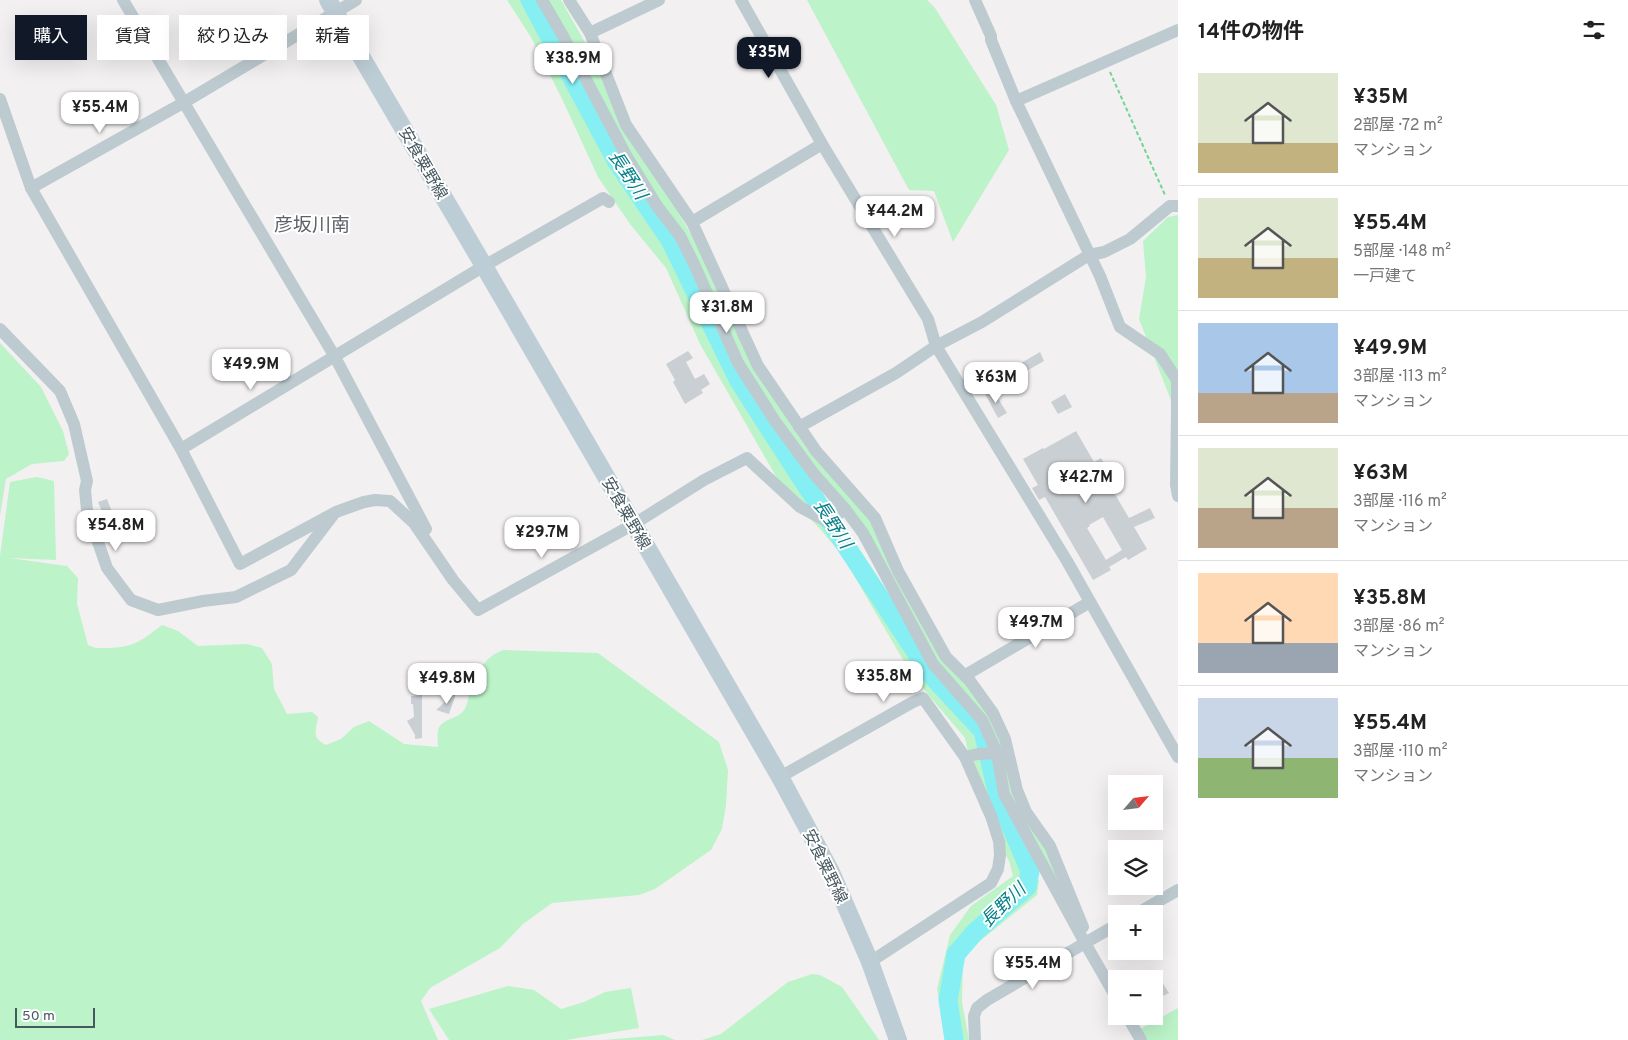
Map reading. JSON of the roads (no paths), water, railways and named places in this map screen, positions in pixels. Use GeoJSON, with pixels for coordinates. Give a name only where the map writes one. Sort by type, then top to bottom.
{"type":"FeatureCollection","features":[{"type":"Feature","properties":{"kind":"main road","name":"安食粟野線"},"geometry":{"type":"LineString","coordinates":[[332,6],[780,777],[831,872],[870,962],[898,1040]]}},
{"type":"Feature","properties":{"kind":"street"},"geometry":{"type":"LineString","coordinates":[[123,0],[335,357],[453,580]]}},
{"type":"Feature","properties":{"kind":"street"},"geometry":{"type":"LineString","coordinates":[[31,188],[183,103],[332,6],[356,0]]}},
{"type":"Feature","properties":{"kind":"street"},"geometry":{"type":"LineString","coordinates":[[542,0],[627,157],[657,206],[680,236],[738,362],[786,436],[862,533],[933,664],[982,720],[995,753],[1004,794],[1108,982]]}},
{"type":"Feature","properties":{"kind":"street"},"geometry":{"type":"LineString","coordinates":[[569,0],[590,33],[626,125],[692,222],[758,366],[816,450],[875,518],[898,571],[946,657],[970,681],[993,713],[1005,739],[1017,790],[1026,812],[1050,846],[1087,942]]}},
{"type":"Feature","properties":{"kind":"street"},"geometry":{"type":"LineString","coordinates":[[590,33],[659,0]]}},
{"type":"Feature","properties":{"kind":"street"},"geometry":{"type":"LineString","coordinates":[[741,0],[822,144],[928,319],[936,346],[1067,561],[1178,757]]}},
{"type":"Feature","properties":{"kind":"street"},"geometry":{"type":"LineString","coordinates":[[975,0],[1016,101],[1100,276],[1120,328],[1160,354],[1177,380],[1176,485],[1178,496]]}},
{"type":"Feature","properties":{"kind":"street"},"geometry":{"type":"LineString","coordinates":[[1016,101],[1178,30]]}},
{"type":"Feature","properties":{"kind":"street"},"geometry":{"type":"LineString","coordinates":[[0,98],[31,188],[181,449],[240,564],[336,512],[370,501],[390,501],[414,523],[453,580],[478,610],[634,524],[704,480],[747,458],[800,506],[828,522],[844,510]]}},
{"type":"Feature","properties":{"kind":"street"},"geometry":{"type":"LineString","coordinates":[[692,222],[822,144]]}},
{"type":"Feature","properties":{"kind":"street"},"geometry":{"type":"LineString","coordinates":[[181,449],[484,266],[604,198],[609,202]]}},
{"type":"Feature","properties":{"kind":"street"},"geometry":{"type":"LineString","coordinates":[[799,427],[896,373],[936,346],[982,322],[1089,255],[1104,252],[1130,238],[1174,206]]}},
{"type":"Feature","properties":{"kind":"street"},"geometry":{"type":"LineString","coordinates":[[0,329],[60,391],[74,424],[87,481],[85,490],[87,510],[107,568],[131,600],[158,610],[236,596],[291,570],[336,512]]}},
{"type":"Feature","properties":{"kind":"street"},"geometry":{"type":"LineString","coordinates":[[969,672],[1090,602]]}},
{"type":"Feature","properties":{"kind":"street"},"geometry":{"type":"LineString","coordinates":[[780,777],[922,698],[965,757],[991,816],[999,841],[998,869],[991,883],[870,962]]}},
{"type":"Feature","properties":{"kind":"street"},"geometry":{"type":"LineString","coordinates":[[965,757],[995,753]]}},
{"type":"Feature","properties":{"kind":"street"},"geometry":{"type":"LineString","coordinates":[[1152,905],[1178,890]]}},
{"type":"Feature","properties":{"kind":"street"},"geometry":{"type":"LineString","coordinates":[[975,1040],[974,1016],[977,1008],[987,1000],[1108,930]]}},
{"type":"Feature","properties":{"kind":"street"},"geometry":{"type":"LineString","coordinates":[[1132,1025],[1141,1040]]}},
{"type":"Feature","properties":{"kind":"waterway","name":"長野川"},"geometry":{"type":"LineString","coordinates":[[530,0],[617,162],[670,240],[739,381],[931,675],[983,731],[998,796],[1030,871],[1027,887],[975,932],[956,954],[948,1000],[954,1040]]}},
{"type":"Feature","properties":{"kind":"district","name":"彦坂川南"},"geometry":{"type":"Point","coordinates":[312,224]}}]}
